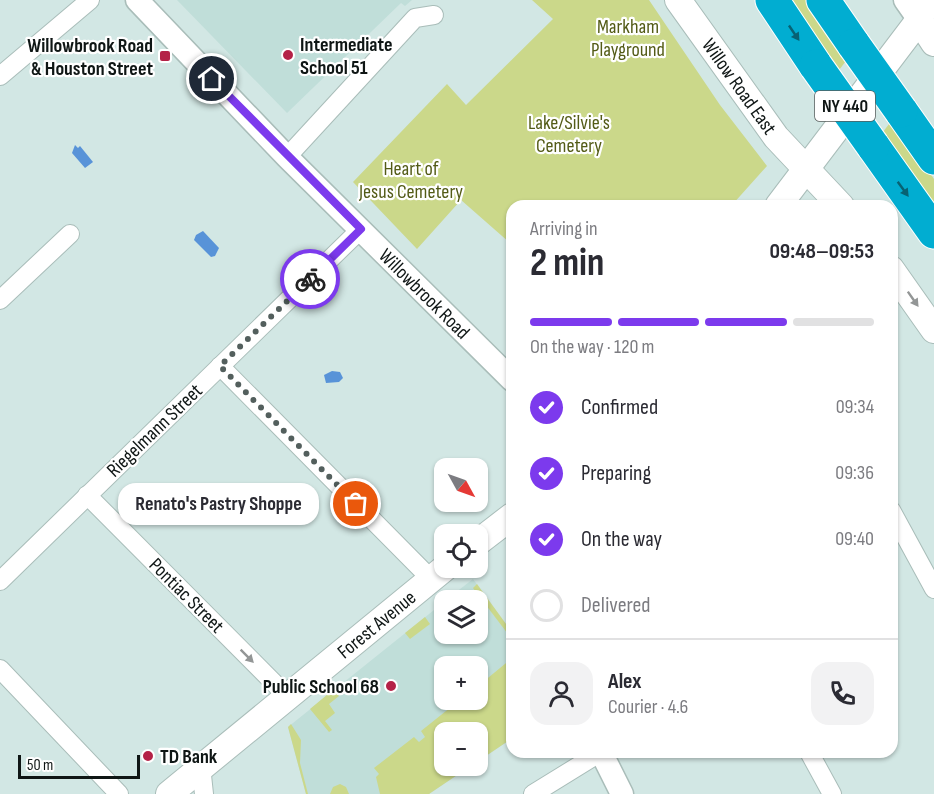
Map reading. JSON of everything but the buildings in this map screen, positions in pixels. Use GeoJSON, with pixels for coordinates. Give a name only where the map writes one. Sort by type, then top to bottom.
{"type":"FeatureCollection","features":[{"type":"Feature","properties":{"kind":"highway","name":"NY 440"},"geometry":{"type":"LineString","coordinates":[[772,0],[934,232]]}},
{"type":"Feature","properties":{"kind":"highway","name":"NY 440"},"geometry":{"type":"LineString","coordinates":[[823,0],[934,158]]}},
{"type":"Feature","properties":{"kind":"main road","name":"Willow Road East"},"geometry":{"type":"LineString","coordinates":[[678,0],[776,137],[835,200]]}},
{"type":"Feature","properties":{"kind":"main road"},"geometry":{"type":"LineString","coordinates":[[782,200],[921,9]]}},
{"type":"Feature","properties":{"kind":"main road"},"geometry":{"type":"LineString","coordinates":[[921,9],[934,43]]}},
{"type":"Feature","properties":{"kind":"main road"},"geometry":{"type":"LineString","coordinates":[[898,279],[934,330]]}},
{"type":"Feature","properties":{"kind":"main road"},"geometry":{"type":"LineString","coordinates":[[488,535],[506,521]]}},
{"type":"Feature","properties":{"kind":"main road","name":"Forest Avenue"},"geometry":{"type":"LineString","coordinates":[[169,794],[434,577]]}},
{"type":"Feature","properties":{"kind":"street"},"geometry":{"type":"LineString","coordinates":[[0,76],[90,0]]}},
{"type":"Feature","properties":{"kind":"street","name":"Willowbrook Road"},"geometry":{"type":"LineString","coordinates":[[137,0],[287,157],[506,374]]}},
{"type":"Feature","properties":{"kind":"street"},"geometry":{"type":"LineString","coordinates":[[287,157],[416,18],[434,15]]}},
{"type":"Feature","properties":{"kind":"street","name":"Riegelmann Street"},"geometry":{"type":"LineString","coordinates":[[0,580],[361,229]]}},
{"type":"Feature","properties":{"kind":"street"},"geometry":{"type":"LineString","coordinates":[[0,300],[70,234]]}},
{"type":"Feature","properties":{"kind":"street"},"geometry":{"type":"LineString","coordinates":[[220,366],[434,568]]}},
{"type":"Feature","properties":{"kind":"street","name":"Pontiac Street"},"geometry":{"type":"LineString","coordinates":[[87,495],[287,696]]}},
{"type":"Feature","properties":{"kind":"street"},"geometry":{"type":"LineString","coordinates":[[898,523],[934,589]]}},
{"type":"Feature","properties":{"kind":"street"},"geometry":{"type":"LineString","coordinates":[[0,669],[118,794]]}},
{"type":"Feature","properties":{"kind":"street"},"geometry":{"type":"LineString","coordinates":[[533,794],[591,758]]}},
{"type":"Feature","properties":{"kind":"street"},"geometry":{"type":"LineString","coordinates":[[604,758],[622,794]]}},
{"type":"Feature","properties":{"kind":"street"},"geometry":{"type":"LineString","coordinates":[[812,758],[832,794]]}},
{"type":"Feature","properties":{"kind":"street"},"geometry":{"type":"LineString","coordinates":[[201,766],[204,794]]}},
{"type":"Feature","properties":{"kind":"shaded area","name":"Intermediate School 51"},"geometry":{"type":"Polygon","coordinates":[[[177,0],[412,0],[405,6],[401,3],[287,113],[177,0]]]}},
{"type":"Feature","properties":{"kind":"shaded area","name":"Public School 68"},"geometry":{"type":"Polygon","coordinates":[[[473,579],[481,590],[459,590],[473,579]]]}},
{"type":"Feature","properties":{"kind":"shaded area","name":"Public School 68"},"geometry":{"type":"Polygon","coordinates":[[[488,600],[506,624],[506,742],[488,755],[488,722],[434,722],[434,776],[456,776],[429,794],[306,794],[288,727],[434,610],[434,644],[488,644],[488,600]]]}},
{"type":"Feature","properties":{"kind":"green space"},"geometry":{"type":"Polygon","coordinates":[[[532,0],[649,0],[720,105],[767,166],[736,200],[506,200],[506,240],[461,200],[417,249],[353,182],[447,84],[466,105],[553,19],[532,0]]]}},
{"type":"Feature","properties":{"kind":"green space"},"geometry":{"type":"Polygon","coordinates":[[[789,0],[810,0],[849,57],[836,74],[789,0]]]}},
{"type":"Feature","properties":{"kind":"green space"},"geometry":{"type":"Polygon","coordinates":[[[893,119],[934,179],[934,210],[879,137],[893,119]]]}},
{"type":"Feature","properties":{"kind":"green space"},"geometry":{"type":"Polygon","coordinates":[[[477,584],[481,590],[473,588],[477,584]]]}},
{"type":"Feature","properties":{"kind":"green space"},"geometry":{"type":"Polygon","coordinates":[[[488,599],[506,624],[506,631],[488,608],[488,599]]]}},
{"type":"Feature","properties":{"kind":"green space"},"geometry":{"type":"Polygon","coordinates":[[[425,617],[430,624],[410,639],[405,633],[425,617]]]}},
{"type":"Feature","properties":{"kind":"green space"},"geometry":{"type":"Polygon","coordinates":[[[506,663],[506,742],[488,755],[488,722],[434,722],[434,776],[456,776],[429,794],[380,794],[376,777],[379,774],[374,768],[414,737],[419,742],[425,737],[421,731],[447,710],[488,710],[488,678],[506,663]]]}},
{"type":"Feature","properties":{"kind":"green space"},"geometry":{"type":"Polygon","coordinates":[[[334,689],[339,696],[329,704],[335,713],[325,721],[332,730],[329,732],[310,709],[334,689]]]}},
{"type":"Feature","properties":{"kind":"green space"},"geometry":{"type":"Polygon","coordinates":[[[291,724],[301,740],[300,763],[308,794],[306,794],[288,727],[291,724]]]}},
{"type":"Feature","properties":{"kind":"green space"},"geometry":{"type":"Polygon","coordinates":[[[340,784],[346,787],[349,794],[330,794],[333,787],[340,784]]]}},
{"type":"Feature","properties":{"kind":"water"},"geometry":{"type":"Polygon","coordinates":[[[75,145],[78,148],[80,146],[93,162],[85,168],[72,153],[75,145]]]}},
{"type":"Feature","properties":{"kind":"water"},"geometry":{"type":"Polygon","coordinates":[[[203,231],[219,248],[215,256],[211,257],[194,240],[196,235],[203,231]]]}},
{"type":"Feature","properties":{"kind":"water"},"geometry":{"type":"Polygon","coordinates":[[[332,371],[340,372],[343,378],[339,382],[326,383],[324,375],[332,371]]]}},
{"type":"Feature","properties":{"kind":"way so far"},"geometry":{"type":"LineString","coordinates":[[310,279],[220,366],[356,504]]}},
{"type":"Feature","properties":{"kind":"place","name":"Intermediate School 51"},"geometry":{"type":"Point","coordinates":[288,55]}},
{"type":"Feature","properties":{"kind":"place","name":"Willowbrook Road & Houston Street"},"geometry":{"type":"Point","coordinates":[165,56]}},
{"type":"Feature","properties":{"kind":"place","name":"Renato's Pastry Shoppe"},"geometry":{"type":"Point","coordinates":[356,504]}},
{"type":"Feature","properties":{"kind":"place","name":"Public School 68"},"geometry":{"type":"Point","coordinates":[391,686]}},
{"type":"Feature","properties":{"kind":"place","name":"TD Bank"},"geometry":{"type":"Point","coordinates":[148,756]}},
{"type":"Feature","properties":{"kind":"route"},"geometry":{"type":"LineString","coordinates":[[212,79],[361,229],[310,279]]}},
{"type":"Feature","properties":{"kind":"park label","name":"Markham Playground"},"geometry":{"type":"Point","coordinates":[628,38]}},
{"type":"Feature","properties":{"kind":"park label","name":"Lake/Silvie's Cemetery"},"geometry":{"type":"Point","coordinates":[569,134]}},
{"type":"Feature","properties":{"kind":"park label","name":"Heart of Jesus Cemetery"},"geometry":{"type":"Point","coordinates":[411,180]}}]}
